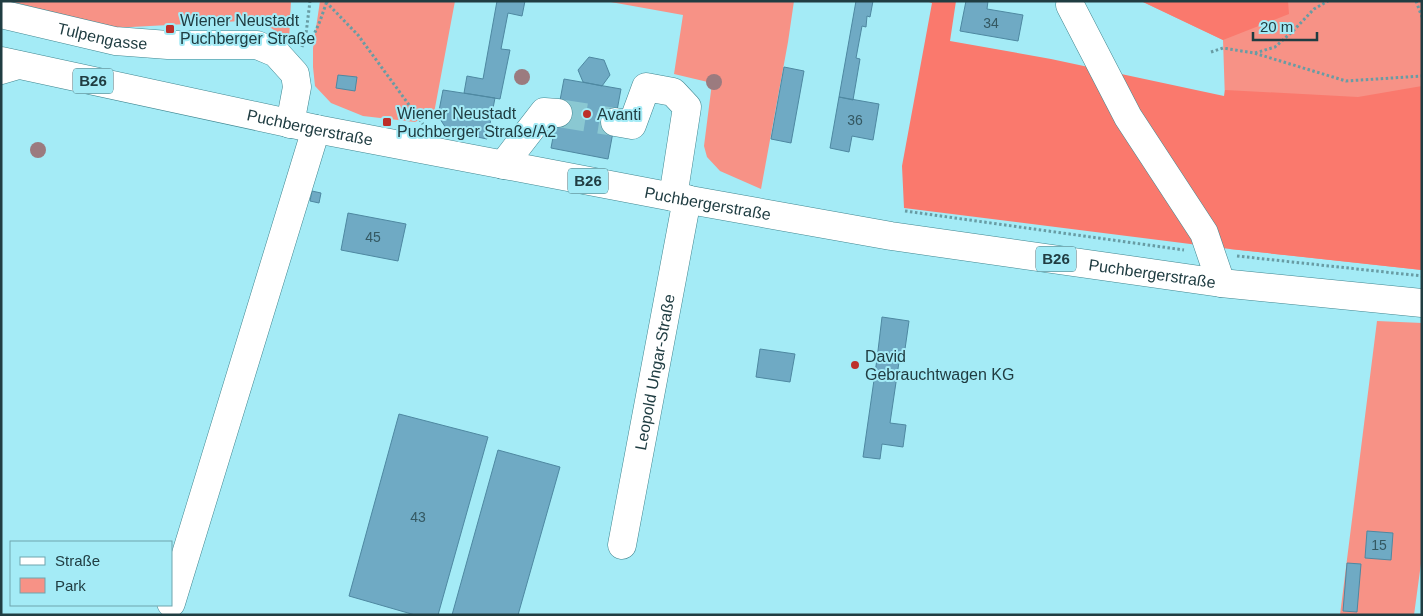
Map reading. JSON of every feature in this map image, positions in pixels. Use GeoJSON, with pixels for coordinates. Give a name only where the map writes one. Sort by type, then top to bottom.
{"type":"FeatureCollection","features":[{"type":"Feature","properties":{"kind":"main road"},"geometry":{"type":"LineString","coordinates":[[1070,5],[1128,117],[1204,233],[1221,282]]}},
{"type":"Feature","properties":{"kind":"main road","name":"Tulpengasse"},"geometry":{"type":"LineString","coordinates":[[1,14],[116,41],[168,45],[257,45],[276,53],[294,74]]}},
{"type":"Feature","properties":{"kind":"main road","name":"Puchbergerstraße"},"geometry":{"type":"LineString","coordinates":[[7,65],[424,150],[891,236],[1221,282],[1422,303]]}},
{"type":"Feature","properties":{"kind":"main road"},"geometry":{"type":"LineString","coordinates":[[172,600],[303,126],[294,74]]}},
{"type":"Feature","properties":{"kind":"main road","name":"Leopold Ungar-Straße"},"geometry":{"type":"LineString","coordinates":[[614,122],[632,125],[646,87],[674,92],[687,107],[680,198],[622,545]]}},
{"type":"Feature","properties":{"kind":"main road"},"geometry":{"type":"LineString","coordinates":[[503,165],[551,113]]}},
{"type":"Feature","properties":{"kind":"path"},"geometry":{"type":"LineString","coordinates":[[294,74],[304,40],[310,1]]}},
{"type":"Feature","properties":{"kind":"path"},"geometry":{"type":"LineString","coordinates":[[1254,53],[1275,46],[1293,32],[1314,9],[1328,1]]}},
{"type":"Feature","properties":{"kind":"path"},"geometry":{"type":"LineString","coordinates":[[1416,1],[1422,17]]}},
{"type":"Feature","properties":{"kind":"path"},"geometry":{"type":"LineString","coordinates":[[304,40],[312,39],[327,2],[358,35],[423,125],[424,150]]}},
{"type":"Feature","properties":{"kind":"path"},"geometry":{"type":"LineString","coordinates":[[1211,52],[1223,48],[1254,53],[1346,81],[1422,76]]}},
{"type":"Feature","properties":{"kind":"path"},"geometry":{"type":"LineString","coordinates":[[891,236],[896,210],[1211,254],[1422,276]]}},
{"type":"Feature","properties":{"kind":"green space"},"geometry":{"type":"Polygon","coordinates":[[[9,1],[291,1],[289,40],[259,20],[113,28],[9,1]]]}},
{"type":"Feature","properties":{"kind":"green space"},"geometry":{"type":"Polygon","coordinates":[[[320,1],[455,1],[434,113],[415,122],[363,116],[331,103],[315,86],[313,48],[320,1]]]}},
{"type":"Feature","properties":{"kind":"green space"},"geometry":{"type":"Polygon","coordinates":[[[605,1],[794,1],[761,189],[720,171],[707,157],[704,146],[712,83],[674,74],[683,15],[605,1]]]}},
{"type":"Feature","properties":{"kind":"green space"},"geometry":{"type":"Polygon","coordinates":[[[1141,1],[1422,1],[1422,270],[1230,249],[1223,40],[1141,1]]]}},
{"type":"Feature","properties":{"kind":"green space"},"geometry":{"type":"Polygon","coordinates":[[[1377,321],[1422,323],[1422,556],[1414,615],[1340,615],[1377,321]]]}},
{"type":"Feature","properties":{"kind":"shaded area"},"geometry":{"type":"Polygon","coordinates":[[[926,1],[956,1],[950,41],[1051,59],[1224,96],[1225,90],[1358,97],[1422,86],[1422,270],[1230,249],[904,208],[902,166],[932,3],[926,1]]]}},
{"type":"Feature","properties":{"kind":"shaded area"},"geometry":{"type":"Polygon","coordinates":[[[1141,1],[1288,1],[1289,14],[1223,40],[1141,1]]]}},
{"type":"Feature","properties":{"kind":"building"},"geometry":{"type":"Polygon","coordinates":[[[497,1],[525,1],[522,16],[508,13],[501,49],[510,50],[500,99],[464,93],[467,76],[483,79],[497,1]]]}},
{"type":"Feature","properties":{"kind":"building"},"geometry":{"type":"Polygon","coordinates":[[[856,1],[873,1],[870,17],[867,16],[866,27],[862,26],[856,58],[860,59],[853,100],[839,97],[856,1]]]}},
{"type":"Feature","properties":{"kind":"building"},"geometry":{"type":"Polygon","coordinates":[[[966,1],[988,1],[987,9],[1023,15],[1018,41],[960,31],[966,1]]]}},
{"type":"Feature","properties":{"kind":"building"},"geometry":{"type":"Polygon","coordinates":[[[589,57],[604,60],[610,75],[602,86],[583,82],[578,70],[589,57]]]}},
{"type":"Feature","properties":{"kind":"building"},"geometry":{"type":"Polygon","coordinates":[[[784,67],[804,71],[791,143],[771,139],[784,67]]]}},
{"type":"Feature","properties":{"kind":"building"},"geometry":{"type":"Polygon","coordinates":[[[338,75],[357,77],[355,91],[336,88],[338,75]]]}},
{"type":"Feature","properties":{"kind":"building"},"geometry":{"type":"Polygon","coordinates":[[[564,79],[621,89],[608,159],[551,148],[564,79]]]}},
{"type":"Feature","properties":{"kind":"building"},"geometry":{"type":"Polygon","coordinates":[[[443,90],[495,98],[487,139],[448,131],[438,116],[443,90]]]}},
{"type":"Feature","properties":{"kind":"building"},"geometry":{"type":"Polygon","coordinates":[[[839,97],[879,104],[873,140],[852,136],[849,152],[830,148],[839,97]]]}},
{"type":"Feature","properties":{"kind":"building"},"geometry":{"type":"Polygon","coordinates":[[[312,191],[321,193],[319,203],[310,201],[312,191]]]}},
{"type":"Feature","properties":{"kind":"building"},"geometry":{"type":"Polygon","coordinates":[[[348,213],[406,224],[398,261],[341,250],[348,213]]]}},
{"type":"Feature","properties":{"kind":"building"},"geometry":{"type":"Polygon","coordinates":[[[882,317],[909,321],[903,363],[877,359],[882,317]]]}},
{"type":"Feature","properties":{"kind":"building"},"geometry":{"type":"Polygon","coordinates":[[[760,349],[795,354],[790,382],[756,377],[760,349]]]}},
{"type":"Feature","properties":{"kind":"building"},"geometry":{"type":"Polygon","coordinates":[[[877,359],[899,362],[890,423],[906,425],[903,447],[882,444],[880,459],[863,457],[877,359]]]}},
{"type":"Feature","properties":{"kind":"building"},"geometry":{"type":"Polygon","coordinates":[[[399,414],[488,437],[438,615],[415,615],[349,596],[399,414]]]}},
{"type":"Feature","properties":{"kind":"building"},"geometry":{"type":"Polygon","coordinates":[[[498,450],[560,467],[518,615],[452,615],[498,450]]]}},
{"type":"Feature","properties":{"kind":"building"},"geometry":{"type":"Polygon","coordinates":[[[1367,531],[1393,533],[1391,560],[1365,558],[1367,531]]]}},
{"type":"Feature","properties":{"kind":"building"},"geometry":{"type":"Polygon","coordinates":[[[1347,563],[1361,564],[1357,612],[1343,611],[1347,563]]]}},
{"type":"Feature","properties":{"kind":"tunnel"},"geometry":{"type":"LineString","coordinates":[[558,113],[615,122]]}},
{"type":"Feature","properties":{"kind":"place","name":"Wiener Neustadt Puchberger Straße"},"geometry":{"type":"Point","coordinates":[170,29]}},
{"type":"Feature","properties":{"kind":"place","name":"Avanti"},"geometry":{"type":"Point","coordinates":[587,114]}},
{"type":"Feature","properties":{"kind":"place","name":"Wiener Neustadt Puchberger Straße/A2"},"geometry":{"type":"Point","coordinates":[387,122]}},
{"type":"Feature","properties":{"kind":"place","name":"David Gebrauchtwagen KG"},"geometry":{"type":"Point","coordinates":[855,365]}}]}
